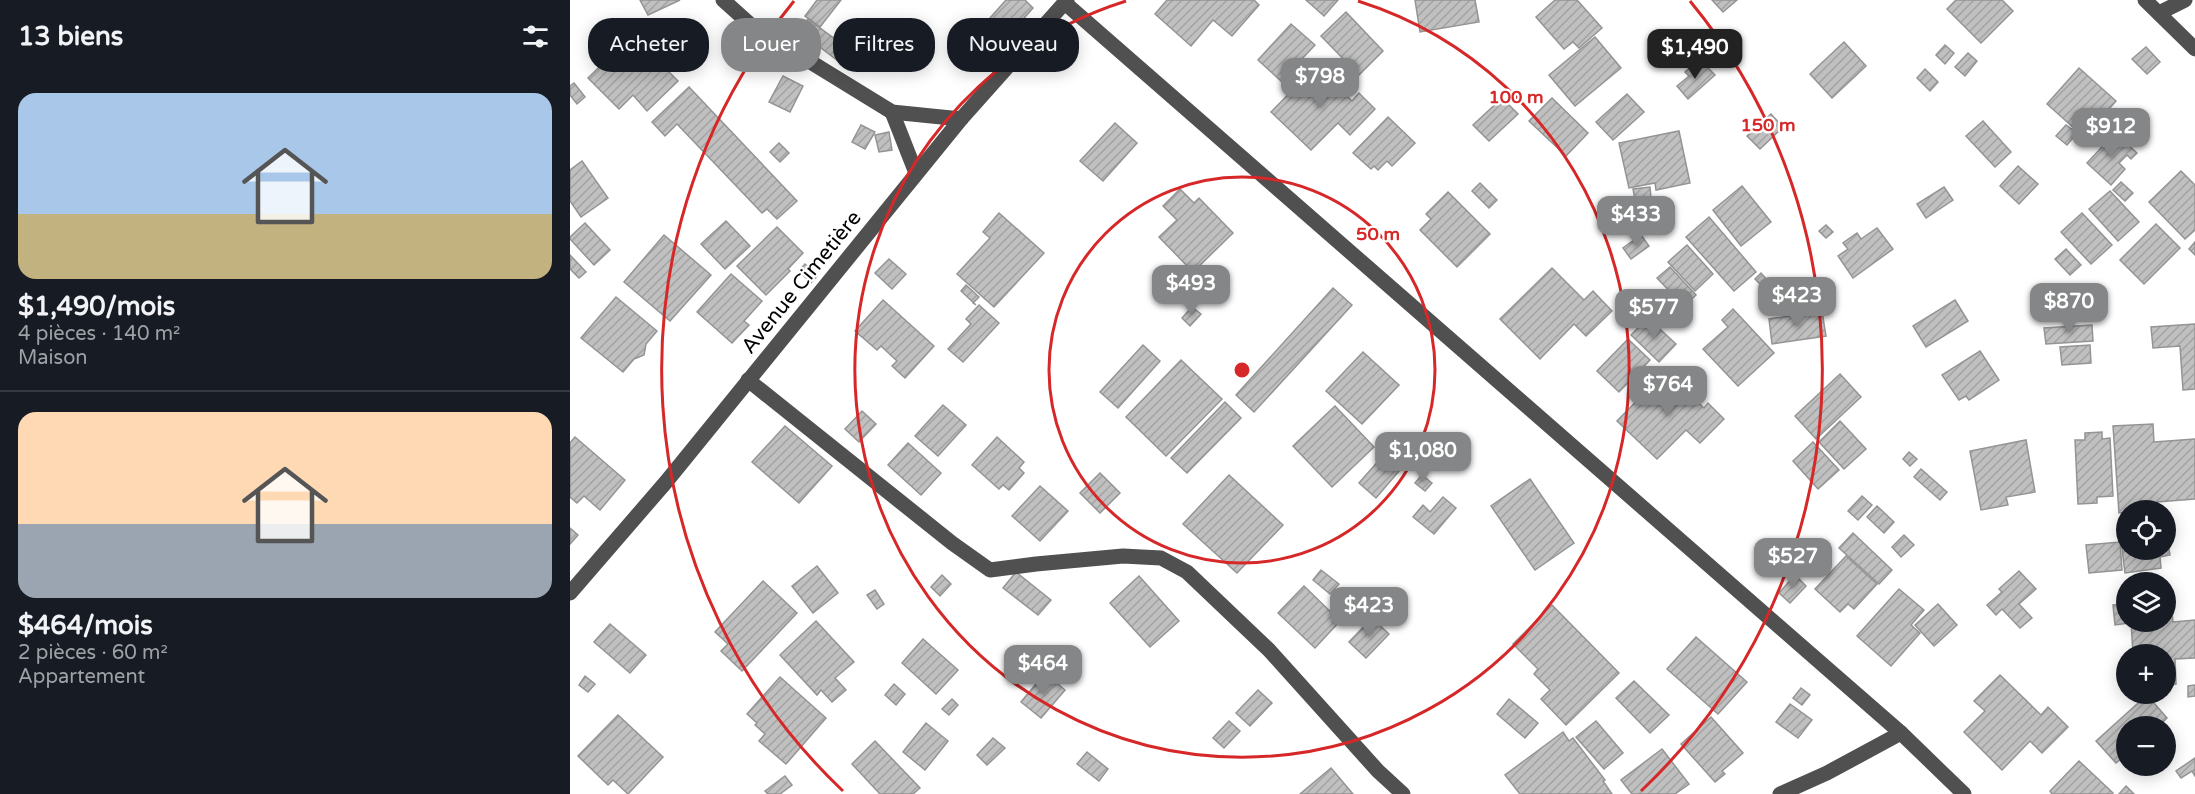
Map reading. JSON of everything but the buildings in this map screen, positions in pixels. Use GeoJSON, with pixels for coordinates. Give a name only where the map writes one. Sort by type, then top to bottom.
{"type":"FeatureCollection","features":[{"type":"Feature","properties":{"kind":"street"},"geometry":{"type":"LineString","coordinates":[[723,0],[752,26],[892,112],[961,119]]}},
{"type":"Feature","properties":{"kind":"street"},"geometry":{"type":"LineString","coordinates":[[2145,0],[2195,49]]}},
{"type":"Feature","properties":{"kind":"street"},"geometry":{"type":"LineString","coordinates":[[2159,13],[2185,0]]}},
{"type":"Feature","properties":{"kind":"street"},"geometry":{"type":"LineString","coordinates":[[1066,1],[1901,733],[1964,794]]}},
{"type":"Feature","properties":{"kind":"street","name":"Avenue Cimetière"},"geometry":{"type":"LineString","coordinates":[[570,593],[666,482],[961,119],[1066,1]]}},
{"type":"Feature","properties":{"kind":"street"},"geometry":{"type":"LineString","coordinates":[[892,112],[916,173]]}},
{"type":"Feature","properties":{"kind":"street"},"geometry":{"type":"LineString","coordinates":[[748,380],[952,543],[990,570],[1123,556],[1161,558],[1187,572],[1269,650],[1378,771],[1403,794]]}},
{"type":"Feature","properties":{"kind":"street"},"geometry":{"type":"LineString","coordinates":[[1780,794],[1827,773],[1901,733]]}}]}
